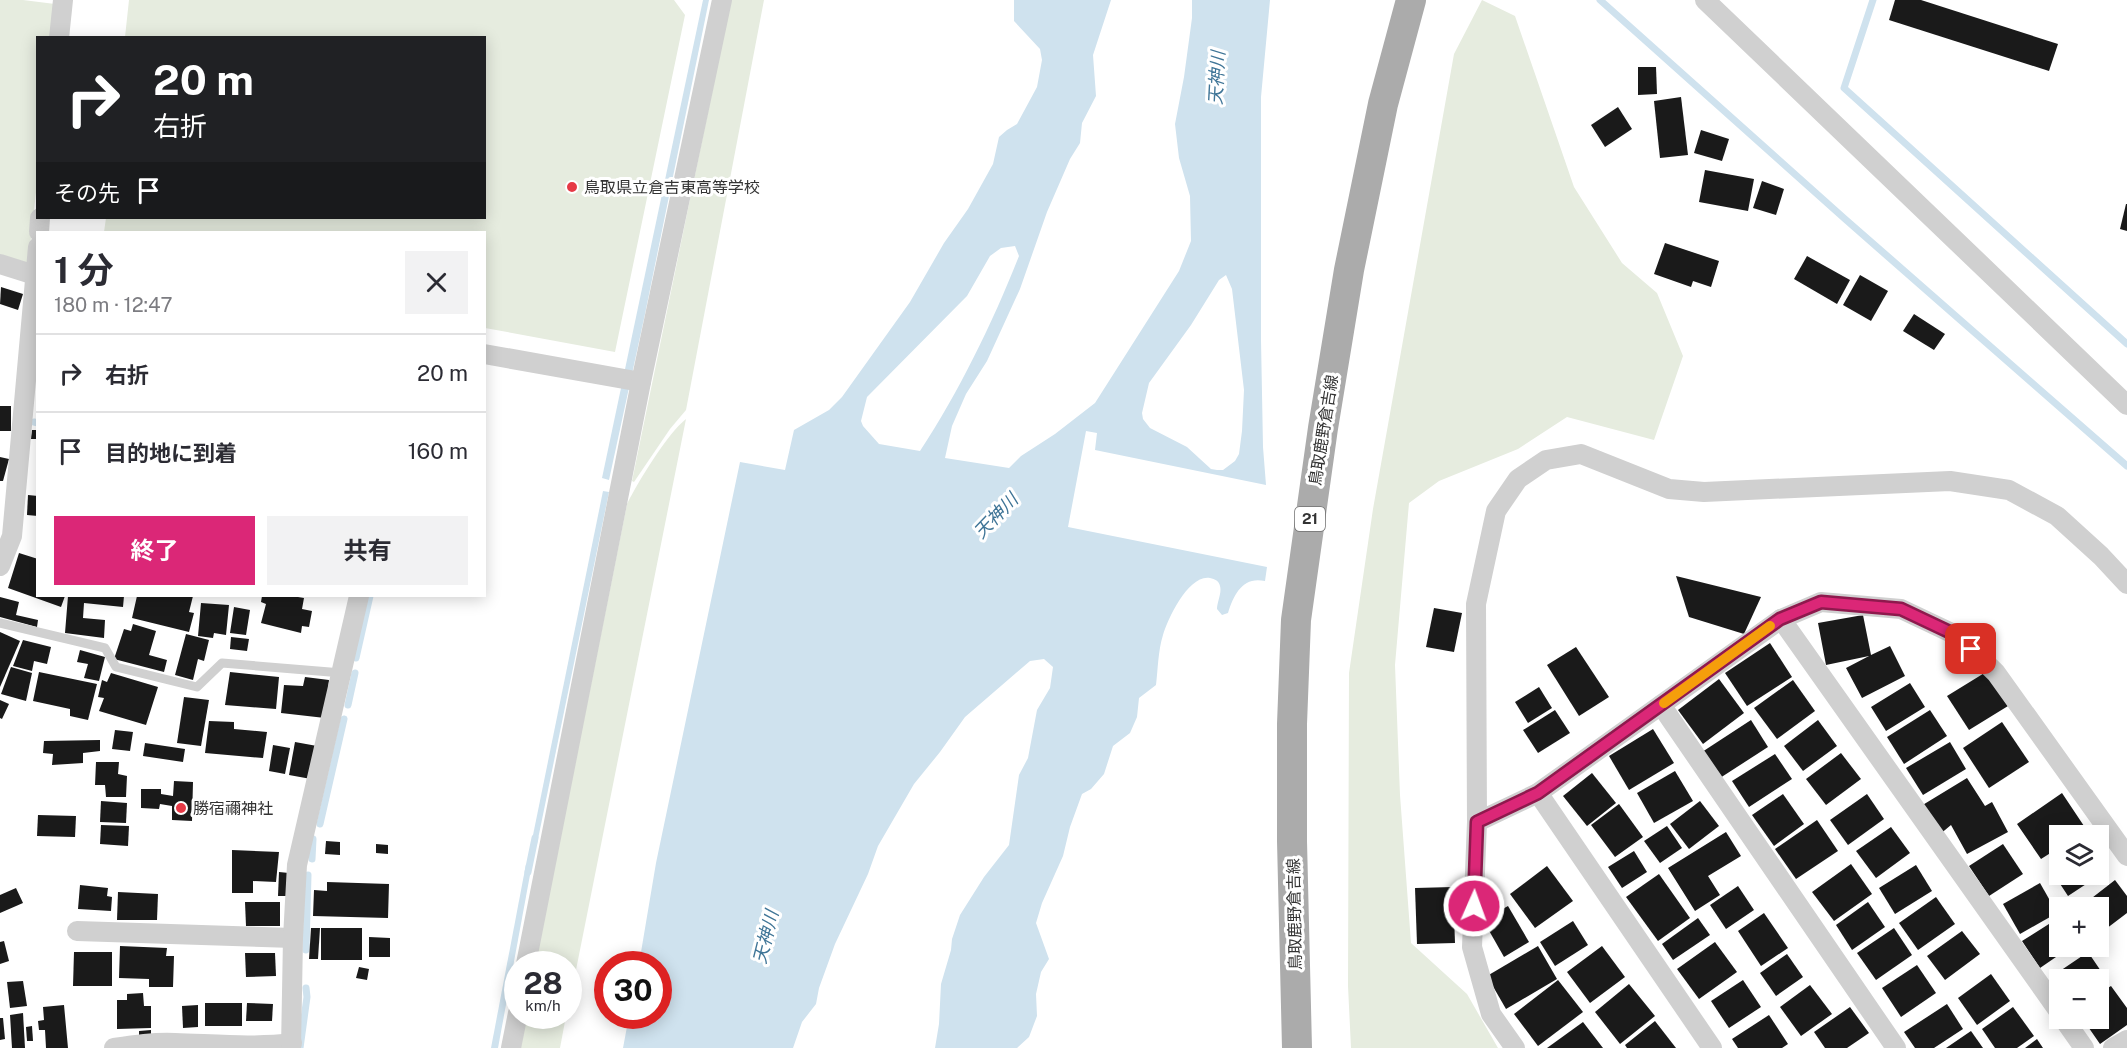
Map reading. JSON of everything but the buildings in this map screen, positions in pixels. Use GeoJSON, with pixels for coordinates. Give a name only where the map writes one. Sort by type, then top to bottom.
{"type":"FeatureCollection","features":[{"type":"Feature","properties":{"kind":"main road","name":"鳥取鹿野倉吉線"},"geometry":{"type":"LineString","coordinates":[[1297,1048],[1292,841],[1292,724],[1296,620],[1323,428],[1349,270],[1383,104],[1411,0]]}},
{"type":"Feature","properties":{"kind":"street"},"geometry":{"type":"LineString","coordinates":[[59,36],[63,0]]}},
{"type":"Feature","properties":{"kind":"street"},"geometry":{"type":"LineString","coordinates":[[529,951],[641,382],[722,0]]}},
{"type":"Feature","properties":{"kind":"street"},"geometry":{"type":"LineString","coordinates":[[1705,0],[2127,405]]}},
{"type":"Feature","properties":{"kind":"street"},"geometry":{"type":"LineString","coordinates":[[0,264],[36,276],[12,536],[0,566]]}},
{"type":"Feature","properties":{"kind":"street"},"geometry":{"type":"LineString","coordinates":[[486,354],[641,382]]}},
{"type":"Feature","properties":{"kind":"street"},"geometry":{"type":"LineString","coordinates":[[1515,1048],[1491,1014],[1472,948],[1477,822],[1476,604],[1496,511],[1518,479],[1546,460],[1581,454],[1669,489],[1692,491],[1950,481],[2009,490],[2057,516],[2101,556],[2127,584]]}},
{"type":"Feature","properties":{"kind":"street"},"geometry":{"type":"LineString","coordinates":[[114,1048],[143,1043],[172,1042],[273,1048],[292,1046],[293,938],[297,865],[359,597]]}},
{"type":"Feature","properties":{"kind":"street"},"geometry":{"type":"LineString","coordinates":[[1477,822],[1538,793],[1780,619],[1821,602],[1901,609],[1958,636],[1996,673],[2127,856]]}},
{"type":"Feature","properties":{"kind":"street"},"geometry":{"type":"LineString","coordinates":[[1780,619],[2049,998]]}},
{"type":"Feature","properties":{"kind":"street"},"geometry":{"type":"LineString","coordinates":[[1661,705],[1896,1048]]}},
{"type":"Feature","properties":{"kind":"street"},"geometry":{"type":"LineString","coordinates":[[1538,793],[1712,1048]]}},
{"type":"Feature","properties":{"kind":"street"},"geometry":{"type":"LineString","coordinates":[[77,931],[293,938]]}},
{"type":"Feature","properties":{"kind":"street"},"geometry":{"type":"LineString","coordinates":[[511,1048],[515,1029]]}},
{"type":"Feature","properties":{"kind":"street"},"geometry":{"type":"LineString","coordinates":[[2071,1029],[2084,1048]]}},
{"type":"Feature","properties":{"kind":"street"},"geometry":{"type":"LineString","coordinates":[[2113,1048],[2127,1040]]}},
{"type":"Feature","properties":{"kind":"lane"},"geometry":{"type":"LineString","coordinates":[[0,623],[105,648],[116,667],[196,687],[222,663],[342,673]]}},
{"type":"Feature","properties":{"kind":"shaded area"},"geometry":{"type":"Polygon","coordinates":[[[0,0],[55,4],[52,36],[36,36],[36,192],[28,265],[0,256],[0,0]]]}},
{"type":"Feature","properties":{"kind":"shaded area","name":"鳥取県立倉吉東高等学校"},"geometry":{"type":"Polygon","coordinates":[[[129,0],[674,0],[685,15],[615,352],[486,328],[486,231],[104,231],[106,219],[486,219],[486,36],[125,36],[129,0]]]}},
{"type":"Feature","properties":{"kind":"shaded area"},"geometry":{"type":"Polygon","coordinates":[[[731,0],[764,0],[686,410],[670,429],[634,482],[632,481],[731,0]]]}},
{"type":"Feature","properties":{"kind":"shaded area"},"geometry":{"type":"Polygon","coordinates":[[[1482,0],[1515,16],[1574,187],[1622,263],[1657,293],[1683,356],[1654,440],[1567,417],[1518,449],[1439,481],[1409,503],[1395,665],[1400,795],[1411,943],[1467,994],[1498,1048],[1351,1048],[1348,986],[1349,673],[1373,509],[1454,54],[1482,0]]]}},
{"type":"Feature","properties":{"kind":"shaded area"},"geometry":{"type":"Polygon","coordinates":[[[686,419],[580,951],[538,951],[627,504],[645,471],[678,426],[686,419]]]}},
{"type":"Feature","properties":{"kind":"shaded area"},"geometry":{"type":"Polygon","coordinates":[[[523,1029],[564,1029],[560,1048],[519,1048],[523,1029]]]}},
{"type":"Feature","properties":{"kind":"water"},"geometry":{"type":"Polygon","coordinates":[[[703,0],[709,0],[609,480],[602,478],[703,0]]]}},
{"type":"Feature","properties":{"kind":"water","name":"天神川"},"geometry":{"type":"Polygon","coordinates":[[[1014,0],[1111,0],[1093,55],[1096,96],[1082,123],[1080,143],[1070,159],[1047,212],[1020,289],[987,361],[966,394],[952,426],[945,458],[1009,468],[1021,456],[1055,434],[1095,403],[1179,271],[1191,241],[1190,196],[1179,158],[1175,124],[1184,77],[1192,18],[1192,0],[1270,0],[1261,97],[1261,340],[1266,485],[1095,450],[1097,433],[1086,431],[1068,527],[1267,567],[1265,581],[1257,580],[1245,584],[1233,599],[1228,613],[1222,615],[1217,609],[1220,586],[1212,578],[1194,583],[1175,608],[1161,641],[1156,685],[1139,698],[1137,717],[1130,733],[1113,746],[1104,774],[1091,789],[1082,794],[1070,827],[1063,856],[1042,903],[1036,923],[1049,959],[1041,972],[1036,994],[1037,1016],[1029,1037],[1017,1048],[935,1048],[941,984],[960,915],[984,877],[1009,845],[1019,775],[1028,758],[1037,710],[1050,688],[1053,667],[1044,659],[1030,661],[965,717],[914,784],[878,846],[868,874],[835,944],[819,988],[816,1004],[802,1022],[793,1048],[623,1048],[627,1029],[672,1029],[672,951],[641,951],[656,863],[740,462],[785,470],[794,430],[829,410],[842,397],[910,302],[944,243],[968,209],[993,164],[999,137],[1017,124],[1037,87],[1042,60],[1040,49],[1014,21],[1014,0]],[[1015,246],[1001,248],[990,256],[967,296],[867,397],[861,421],[879,444],[920,451],[962,381],[987,331],[1019,256],[1015,246]],[[1226,275],[1219,280],[1191,325],[1149,383],[1142,413],[1143,419],[1150,428],[1187,447],[1211,469],[1217,470],[1223,470],[1235,461],[1239,454],[1242,431],[1244,390],[1232,289],[1226,275]]]}},
{"type":"Feature","properties":{"kind":"water"},"geometry":{"type":"Polygon","coordinates":[[[603,491],[609,492],[537,844],[531,845],[603,491]]]}},
{"type":"Feature","properties":{"kind":"water"},"geometry":{"type":"Polygon","coordinates":[[[526,864],[532,864],[516,951],[509,951],[526,864]]]}},
{"type":"Feature","properties":{"kind":"water"},"geometry":{"type":"Polygon","coordinates":[[[504,980],[504,1016],[498,1048],[491,1048],[504,980]]]}},
{"type":"Feature","properties":{"kind":"waterway"},"geometry":{"type":"LineString","coordinates":[[1600,0],[2127,466]]}},
{"type":"Feature","properties":{"kind":"waterway"},"geometry":{"type":"LineString","coordinates":[[1873,0],[1844,88],[2127,344]]}},
{"type":"Feature","properties":{"kind":"waterway"},"geometry":{"type":"LineString","coordinates":[[356,658],[370,597]]}},
{"type":"Feature","properties":{"kind":"waterway"},"geometry":{"type":"LineString","coordinates":[[348,705],[355,673]]}},
{"type":"Feature","properties":{"kind":"waterway"},"geometry":{"type":"LineString","coordinates":[[320,824],[344,719]]}},
{"type":"Feature","properties":{"kind":"waterway"},"geometry":{"type":"LineString","coordinates":[[528,872],[535,838]]}},
{"type":"Feature","properties":{"kind":"waterway"},"geometry":{"type":"LineString","coordinates":[[312,859],[313,839]]}},
{"type":"Feature","properties":{"kind":"waterway"},"geometry":{"type":"LineString","coordinates":[[306,950],[308,875]]}},
{"type":"Feature","properties":{"kind":"waterway"},"geometry":{"type":"LineString","coordinates":[[300,1048],[307,997],[306,988]]}},
{"type":"Feature","properties":{"kind":"slow traffic"},"geometry":{"type":"LineString","coordinates":[[1664,703],[1770,626]]}},
{"type":"Feature","properties":{"kind":"place","name":"鳥取県立倉吉東高等学校"},"geometry":{"type":"Point","coordinates":[572,187]}},
{"type":"Feature","properties":{"kind":"place","name":"勝宿禰神社"},"geometry":{"type":"Point","coordinates":[181,808]}},
{"type":"Feature","properties":{"kind":"route"},"geometry":{"type":"LineString","coordinates":[[1474,906],[1477,822],[1538,793],[1780,619],[1821,602],[1901,609],[1958,636],[1971,649]]}}]}
